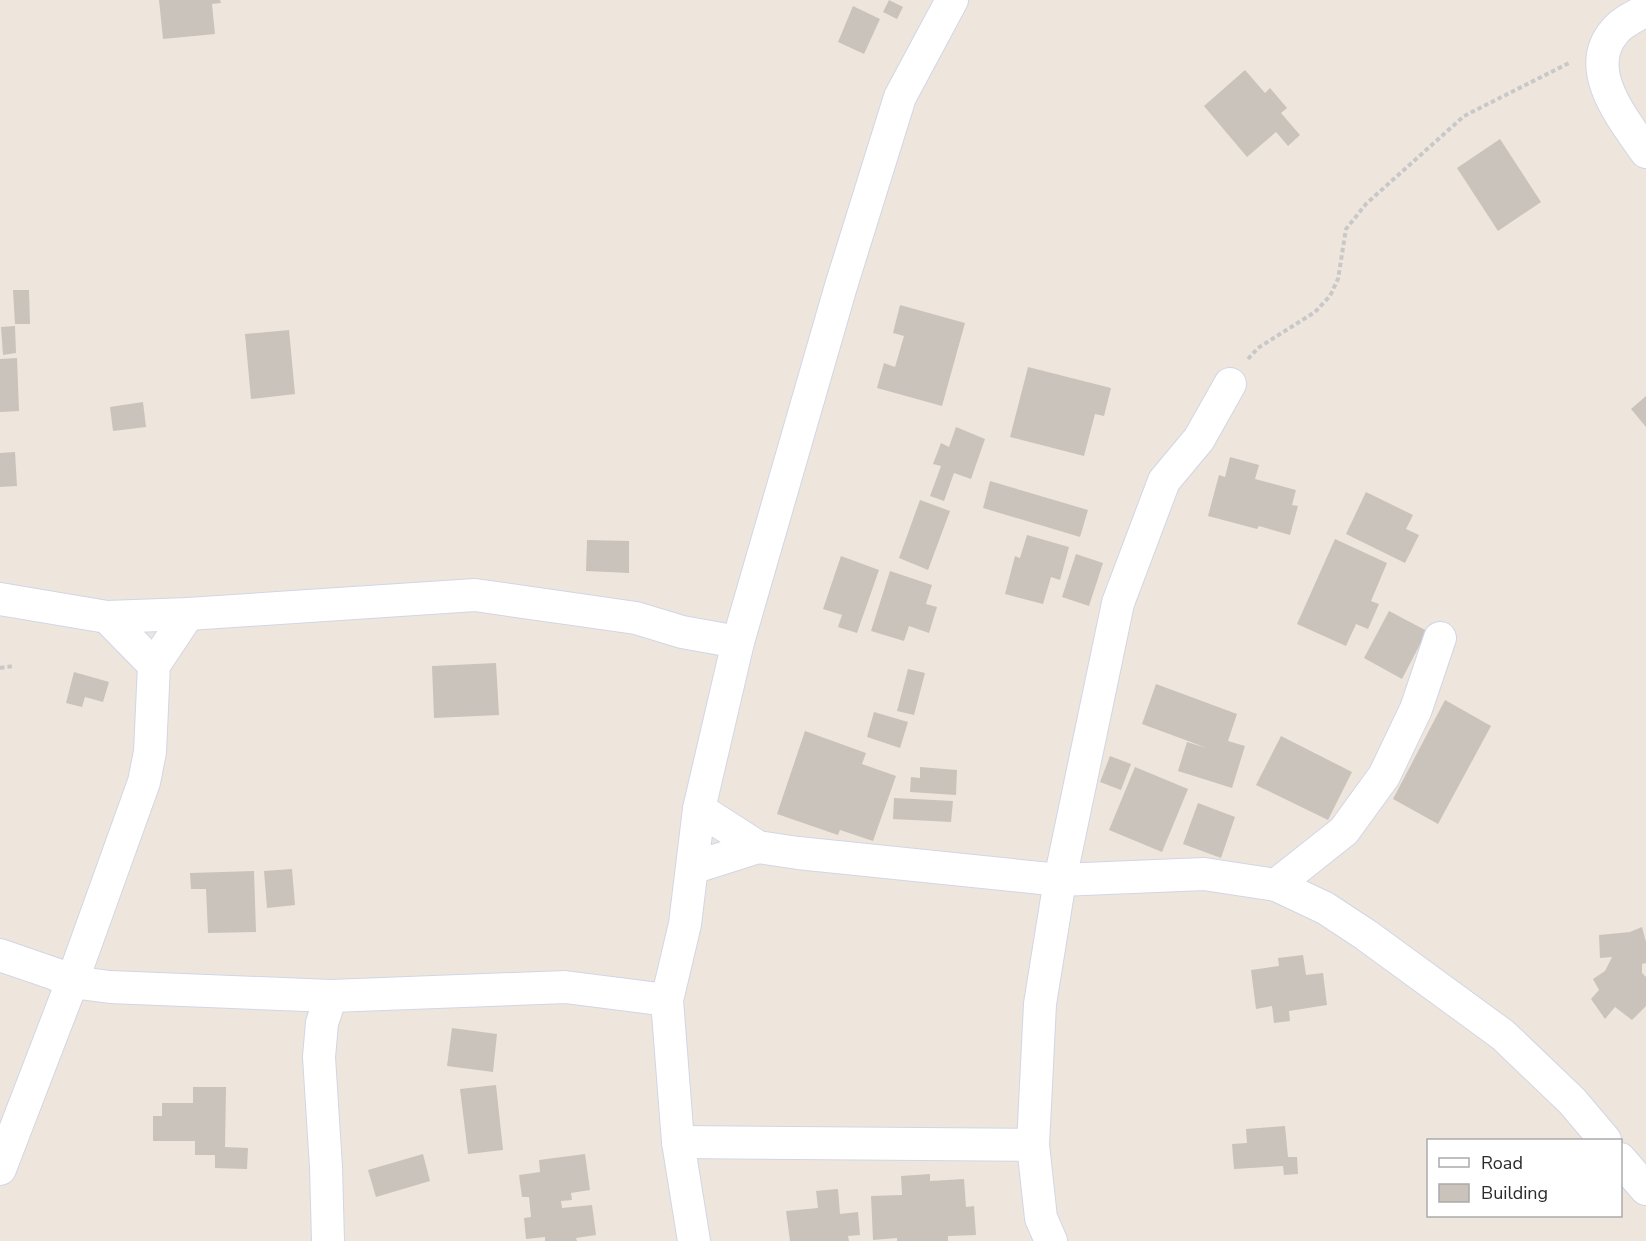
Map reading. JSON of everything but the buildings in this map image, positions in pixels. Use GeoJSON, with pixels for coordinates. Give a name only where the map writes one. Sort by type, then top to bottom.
{"type":"FeatureCollection","features":[{"type":"Feature","properties":{"kind":"street"},"geometry":{"type":"LineString","coordinates":[[694,1241],[678,1142],[667,1000],[685,924],[699,809],[738,642],[841,286],[900,97],[952,0]]}},
{"type":"Feature","properties":{"kind":"street"},"geometry":{"type":"LineString","coordinates":[[1646,10],[1616,29],[1605,45],[1603,76],[1615,107],[1646,152]]}},
{"type":"Feature","properties":{"kind":"street"},"geometry":{"type":"LineString","coordinates":[[1051,1241],[1041,1218],[1033,1145],[1040,1004],[1060,880],[1118,603],[1164,480],[1199,439],[1230,384]]}},
{"type":"Feature","properties":{"kind":"street"},"geometry":{"type":"LineString","coordinates":[[0,599],[107,617],[188,614],[475,595],[636,618],[682,632],[738,642]]}},
{"type":"Feature","properties":{"kind":"street"},"geometry":{"type":"LineString","coordinates":[[0,1169],[72,982],[144,782],[150,752],[154,665],[188,614]]}},
{"type":"Feature","properties":{"kind":"street"},"geometry":{"type":"LineString","coordinates":[[107,617],[154,665]]}},
{"type":"Feature","properties":{"kind":"street"},"geometry":{"type":"LineString","coordinates":[[1276,885],[1344,831],[1384,776],[1416,709],[1440,638]]}},
{"type":"Feature","properties":{"kind":"street"},"geometry":{"type":"LineString","coordinates":[[699,809],[758,847],[798,853],[1060,880],[1204,874],[1276,885],[1325,908],[1366,935],[1503,1035],[1572,1101],[1604,1139]]}},
{"type":"Feature","properties":{"kind":"street"},"geometry":{"type":"LineString","coordinates":[[692,868],[758,847]]}},
{"type":"Feature","properties":{"kind":"street"},"geometry":{"type":"LineString","coordinates":[[0,956],[72,982],[110,987],[331,996],[565,987],[667,1000]]}},
{"type":"Feature","properties":{"kind":"street"},"geometry":{"type":"LineString","coordinates":[[328,1241],[319,1058],[322,1023],[331,996]]}},
{"type":"Feature","properties":{"kind":"street"},"geometry":{"type":"LineString","coordinates":[[678,1142],[1033,1145]]}},
{"type":"Feature","properties":{"kind":"street"},"geometry":{"type":"LineString","coordinates":[[1622,1161],[1646,1189]]}},
{"type":"Feature","properties":{"kind":"path"},"geometry":{"type":"LineString","coordinates":[[1230,384],[1258,348],[1315,312],[1330,296],[1338,279],[1346,229],[1375,196],[1464,116],[1605,45]]}},
{"type":"Feature","properties":{"kind":"path"},"geometry":{"type":"LineString","coordinates":[[0,669],[13,666]]}}]}
